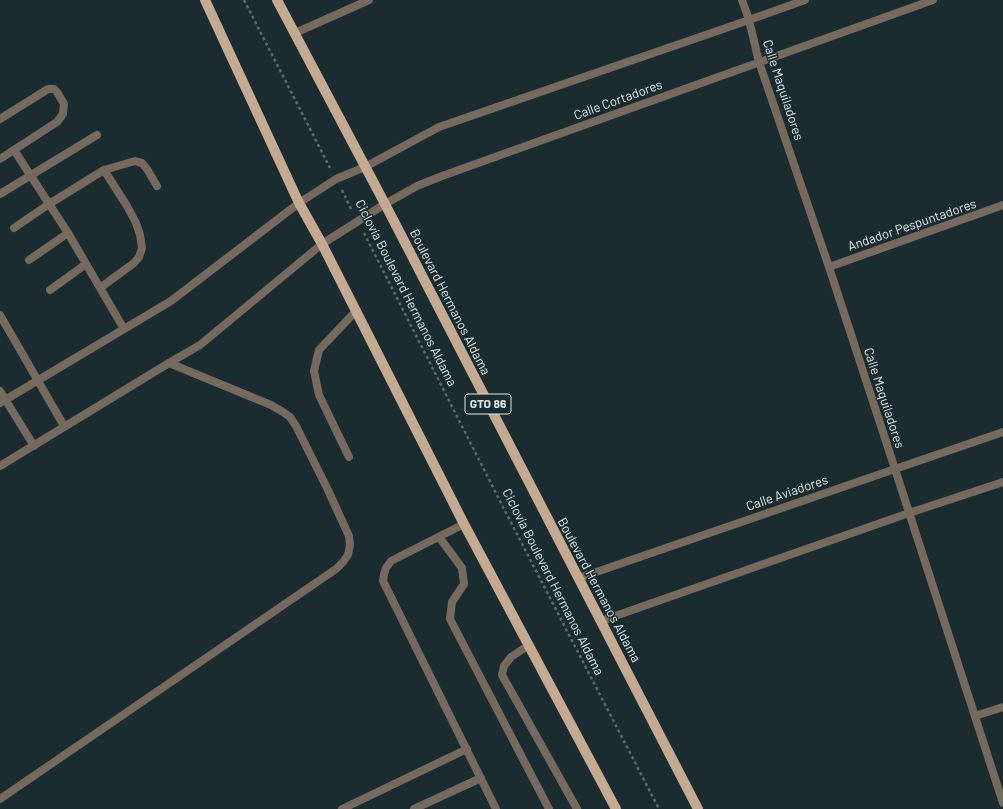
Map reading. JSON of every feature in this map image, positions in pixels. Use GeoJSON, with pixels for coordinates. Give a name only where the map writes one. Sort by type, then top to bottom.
{"type":"FeatureCollection","features":[{"type":"Feature","properties":{"kind":"main road"},"geometry":{"type":"LineString","coordinates":[[205,0],[299,203],[322,244],[464,524],[616,809]]}},
{"type":"Feature","properties":{"kind":"main road","name":"Boulevard Hermanos Aldama"},"geometry":{"type":"LineString","coordinates":[[277,0],[385,204],[698,809]]}},
{"type":"Feature","properties":{"kind":"lane"},"geometry":{"type":"LineString","coordinates":[[295,33],[369,0]]}},
{"type":"Feature","properties":{"kind":"lane","name":"Calle Maquiladores"},"geometry":{"type":"LineString","coordinates":[[742,0],[749,20],[759,62],[829,267],[1003,803]]}},
{"type":"Feature","properties":{"kind":"lane"},"geometry":{"type":"LineString","coordinates":[[3,402],[171,301],[299,203],[336,180],[438,127],[805,0]]}},
{"type":"Feature","properties":{"kind":"lane","name":"Calle Cortadores"},"geometry":{"type":"LineString","coordinates":[[0,466],[200,345],[322,244],[385,204],[418,186],[442,176],[933,0]]}},
{"type":"Feature","properties":{"kind":"lane"},"geometry":{"type":"LineString","coordinates":[[0,119],[48,89],[54,89],[64,104],[64,114],[57,122],[0,159]]}},
{"type":"Feature","properties":{"kind":"lane"},"geometry":{"type":"LineString","coordinates":[[0,194],[97,135]]}},
{"type":"Feature","properties":{"kind":"lane"},"geometry":{"type":"LineString","coordinates":[[14,150],[68,233],[124,329]]}},
{"type":"Feature","properties":{"kind":"lane"},"geometry":{"type":"LineString","coordinates":[[14,228],[49,204],[104,170],[135,161],[142,163],[157,186]]}},
{"type":"Feature","properties":{"kind":"lane"},"geometry":{"type":"LineString","coordinates":[[100,288],[134,263],[139,257],[142,248],[136,223],[104,170]]}},
{"type":"Feature","properties":{"kind":"lane","name":"Andador Pespuntadores"},"geometry":{"type":"LineString","coordinates":[[829,267],[1003,206]]}},
{"type":"Feature","properties":{"kind":"lane"},"geometry":{"type":"LineString","coordinates":[[29,260],[68,233]]}},
{"type":"Feature","properties":{"kind":"lane"},"geometry":{"type":"LineString","coordinates":[[50,290],[86,264]]}},
{"type":"Feature","properties":{"kind":"lane"},"geometry":{"type":"LineString","coordinates":[[349,457],[319,395],[314,371],[319,350],[356,311]]}},
{"type":"Feature","properties":{"kind":"lane"},"geometry":{"type":"LineString","coordinates":[[0,315],[64,426]]}},
{"type":"Feature","properties":{"kind":"lane"},"geometry":{"type":"LineString","coordinates":[[0,799],[336,569],[348,555],[350,545],[349,536],[327,488],[290,417],[271,405],[169,363]]}},
{"type":"Feature","properties":{"kind":"lane"},"geometry":{"type":"LineString","coordinates":[[0,391],[3,402],[34,446]]}},
{"type":"Feature","properties":{"kind":"lane","name":"Calle Aviadores"},"geometry":{"type":"LineString","coordinates":[[579,578],[1003,432]]}},
{"type":"Feature","properties":{"kind":"lane"},"geometry":{"type":"LineString","coordinates":[[601,621],[909,513],[1003,482]]}},
{"type":"Feature","properties":{"kind":"lane"},"geometry":{"type":"LineString","coordinates":[[464,524],[391,562],[386,568],[383,581],[496,809]]}},
{"type":"Feature","properties":{"kind":"lane"},"geometry":{"type":"LineString","coordinates":[[439,536],[462,568],[464,584],[452,602],[450,619],[549,809]]}},
{"type":"Feature","properties":{"kind":"lane"},"geometry":{"type":"LineString","coordinates":[[529,645],[511,657],[504,666],[502,675],[577,809]]}},
{"type":"Feature","properties":{"kind":"lane"},"geometry":{"type":"LineString","coordinates":[[975,716],[1003,707]]}},
{"type":"Feature","properties":{"kind":"lane"},"geometry":{"type":"LineString","coordinates":[[342,809],[467,749]]}},
{"type":"Feature","properties":{"kind":"lane"},"geometry":{"type":"LineString","coordinates":[[414,809],[481,778]]}},
{"type":"Feature","properties":{"kind":"path","name":"Ciclovía Boulevard Hermanos Aldama"},"geometry":{"type":"LineString","coordinates":[[244,0],[659,809]]}}]}
